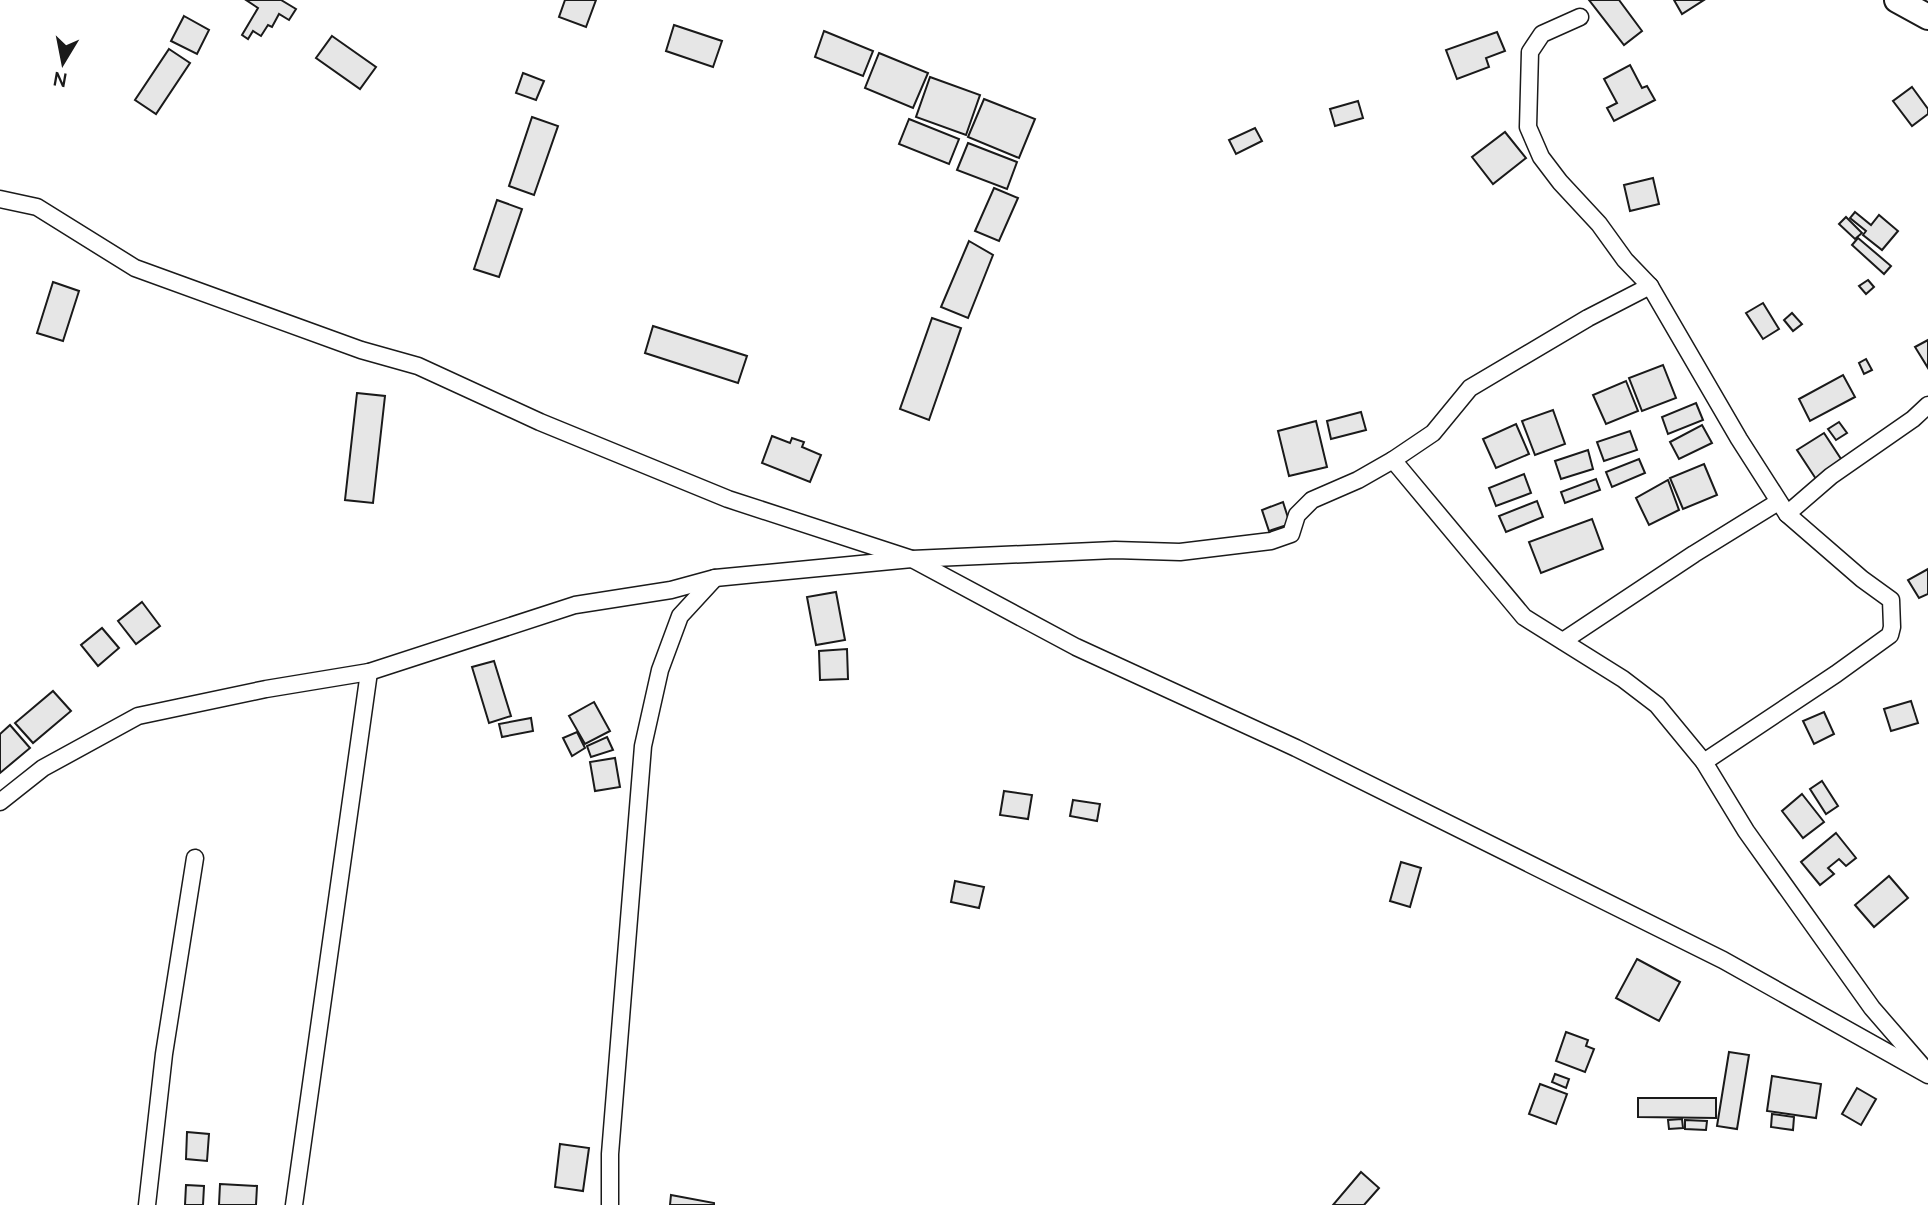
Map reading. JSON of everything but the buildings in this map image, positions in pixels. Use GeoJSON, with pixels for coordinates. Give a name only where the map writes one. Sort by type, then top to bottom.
{"type":"FeatureCollection","features":[{"type":"Feature","properties":{"kind":"highway"},"geometry":{"type":"LineString","coordinates":[[1898,0],[1928,17]]}},
{"type":"Feature","properties":{"kind":"street"},"geometry":{"type":"LineString","coordinates":[[1580,17],[1542,34],[1530,52],[1528,127],[1541,157],[1599,224],[1625,260],[1650,286],[1739,439],[1783,508],[1862,579],[1891,600],[1890,635],[1704,762]]}},
{"type":"Feature","properties":{"kind":"street"},"geometry":{"type":"LineString","coordinates":[[0,199],[37,207],[135,268],[362,350],[418,366],[540,422],[728,499],[912,559],[1076,647],[1296,748],[1723,960],[1928,1074]]}},
{"type":"Feature","properties":{"kind":"street"},"geometry":{"type":"LineString","coordinates":[[0,802],[43,768],[138,716],[266,689],[369,673],[575,605],[671,590],[715,578],[912,559],[1115,550],[1180,552],[1271,541],[1291,534],[1297,515],[1312,500],[1358,481],[1433,433],[1469,388],[1588,318],[1650,286]]}},
{"type":"Feature","properties":{"kind":"street"},"geometry":{"type":"LineString","coordinates":[[1563,640],[1694,554],[1783,508],[1913,419],[1928,405]]}},
{"type":"Feature","properties":{"kind":"street"},"geometry":{"type":"LineString","coordinates":[[1393,460],[1524,617],[1623,678],[1657,705],[1704,762],[1746,831],[1872,1008],[1928,1074]]}},
{"type":"Feature","properties":{"kind":"street"},"geometry":{"type":"LineString","coordinates":[[610,1205],[610,1154],[643,746],[660,670],[680,616],[715,578]]}},
{"type":"Feature","properties":{"kind":"street"},"geometry":{"type":"LineString","coordinates":[[671,590],[680,616]]}},
{"type":"Feature","properties":{"kind":"street"},"geometry":{"type":"LineString","coordinates":[[294,1205],[369,673]]}},
{"type":"Feature","properties":{"kind":"street"},"geometry":{"type":"LineString","coordinates":[[147,1205],[164,1054],[195,858]]}}]}
